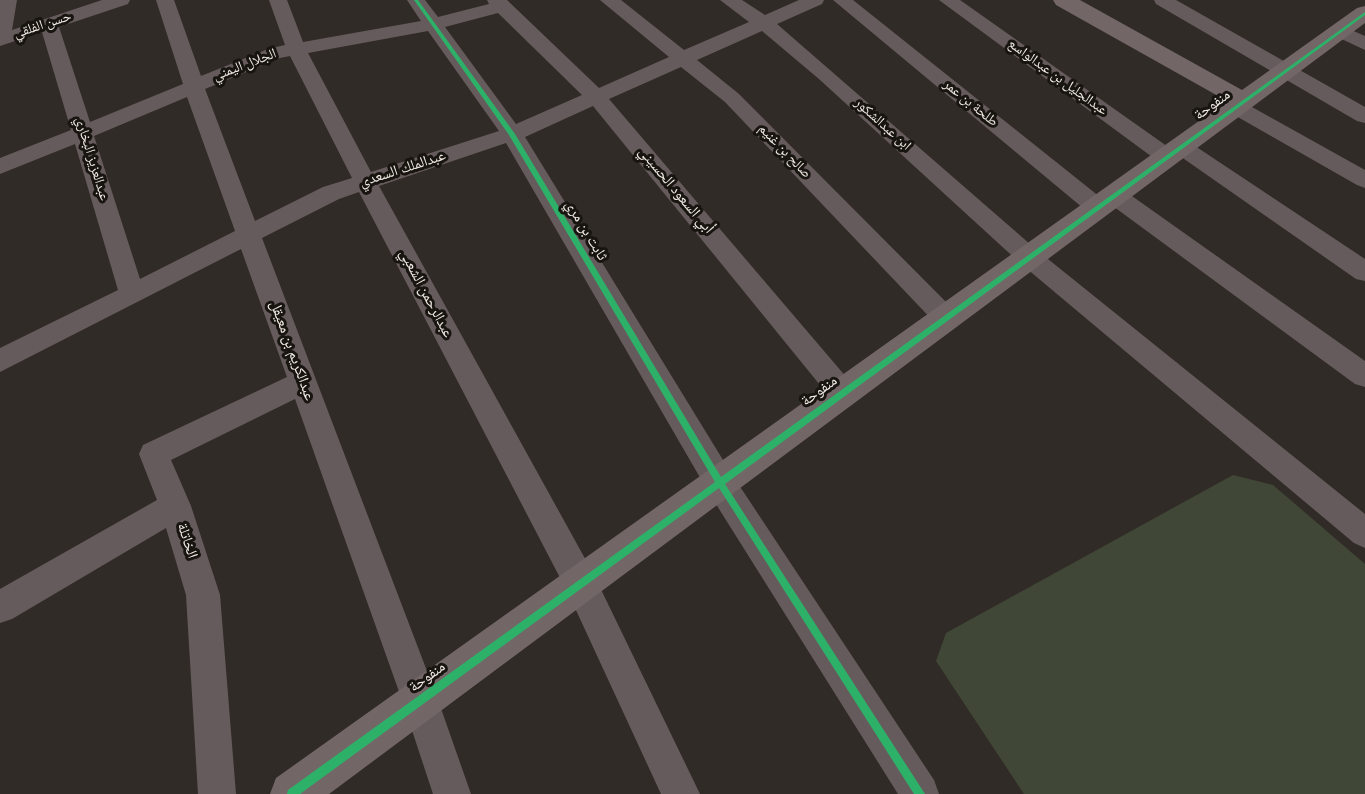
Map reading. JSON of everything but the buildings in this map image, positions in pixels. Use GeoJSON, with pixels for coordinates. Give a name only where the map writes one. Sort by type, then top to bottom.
{"type":"FeatureCollection","features":[{"type":"Feature","properties":{"kind":"street"},"geometry":{"type":"LineString","coordinates":[[0,40],[8,0]]}},
{"type":"Feature","properties":{"kind":"street","name":"حسن الفلقي"},"geometry":{"type":"LineString","coordinates":[[0,40],[121,0]]}},
{"type":"Feature","properties":{"kind":"street","name":"عبدالكريم بن معيقل"},"geometry":{"type":"LineString","coordinates":[[165,0],[194,87],[420,700],[452,794]]}},
{"type":"Feature","properties":{"kind":"street","name":"عبدالرحمن الشعبي"},"geometry":{"type":"LineString","coordinates":[[278,0],[296,49],[580,584],[681,794]]}},
{"type":"Feature","properties":{"kind":"street","name":"ثابت بن مري"},"geometry":{"type":"LineString","coordinates":[[416,0],[512,134],[720,483],[920,794]]}},
{"type":"Feature","properties":{"kind":"street","name":"صالح بن غنيم"},"geometry":{"type":"LineString","coordinates":[[609,0],[732,98],[946,318]]}},
{"type":"Feature","properties":{"kind":"street","name":"ابن عبدالشكور"},"geometry":{"type":"LineString","coordinates":[[729,0],[764,23],[826,75],[1029,257],[1365,532]]}},
{"type":"Feature","properties":{"kind":"street","name":"عبدالملك السعدي"},"geometry":{"type":"LineString","coordinates":[[0,361],[331,193],[512,134],[814,0]]}},
{"type":"Feature","properties":{"kind":"street","name":"طلحة بن عمر"},"geometry":{"type":"LineString","coordinates":[[842,0],[1106,201],[1365,376]]}},
{"type":"Feature","properties":{"kind":"street","name":"عبدالجليل بن عبدالواسع"},"geometry":{"type":"LineString","coordinates":[[948,0],[1174,152],[1365,272]]}},
{"type":"Feature","properties":{"kind":"street"},"geometry":{"type":"LineString","coordinates":[[1064,0],[1365,180]]}},
{"type":"Feature","properties":{"kind":"street"},"geometry":{"type":"LineString","coordinates":[[1163,0],[1365,116]]}},
{"type":"Feature","properties":{"kind":"street","name":"الجلال اليمني"},"geometry":{"type":"LineString","coordinates":[[0,167],[275,53],[434,24],[499,3]]}},
{"type":"Feature","properties":{"kind":"street","name":"أبي السعود الحسيني"},"geometry":{"type":"LineString","coordinates":[[499,3],[596,97],[843,393]]}},
{"type":"Feature","properties":{"kind":"street","name":"عبدالعزيز البخاري"},"geometry":{"type":"LineString","coordinates":[[49,24],[132,294]]}},
{"type":"Feature","properties":{"kind":"street","name":"منفوحة"},"geometry":{"type":"LineString","coordinates":[[292,794],[1285,71],[1357,29]]}},
{"type":"Feature","properties":{"kind":"street","name":"الخاتلة"},"geometry":{"type":"LineString","coordinates":[[217,794],[203,596],[175,506],[154,454],[303,383]]}},
{"type":"Feature","properties":{"kind":"street"},"geometry":{"type":"LineString","coordinates":[[0,607],[175,506]]}},
{"type":"Feature","properties":{"kind":"green space"},"geometry":{"type":"Polygon","coordinates":[[[1233,475],[1273,485],[1365,564],[1365,794],[1024,794],[936,661],[946,633],[1233,475]]]}},
{"type":"Feature","properties":{"kind":"cycle path"},"geometry":{"type":"LineString","coordinates":[[416,0],[512,134],[720,483],[920,794]]}},
{"type":"Feature","properties":{"kind":"cycle path"},"geometry":{"type":"LineString","coordinates":[[292,794],[1365,13]]}}]}
